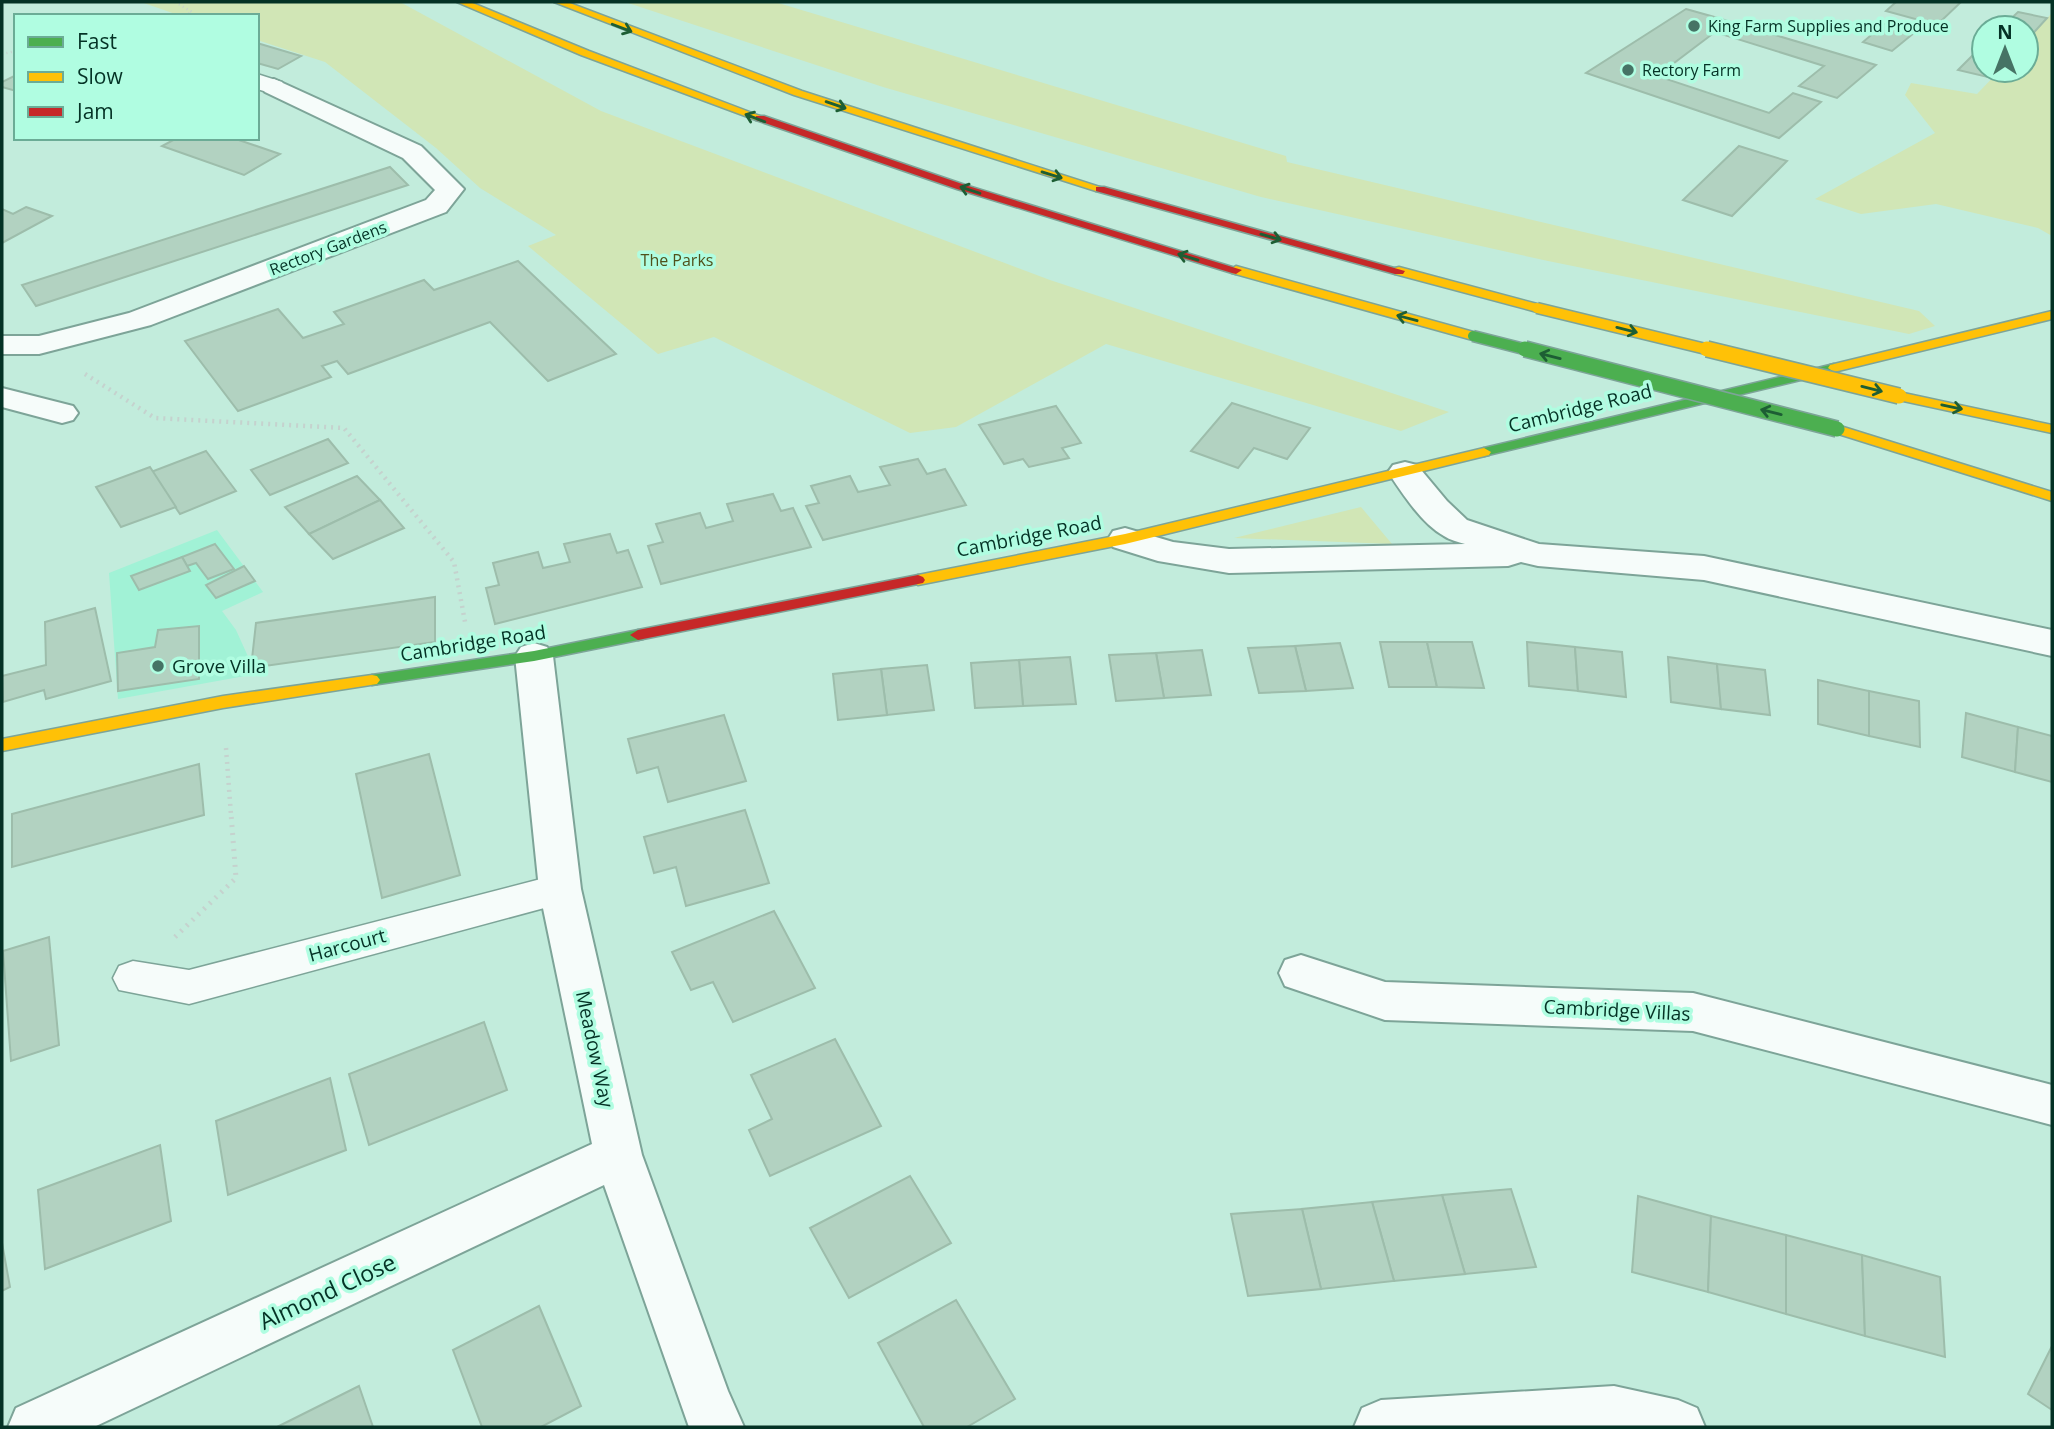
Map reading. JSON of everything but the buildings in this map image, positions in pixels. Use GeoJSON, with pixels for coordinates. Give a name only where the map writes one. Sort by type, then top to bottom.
{"type":"FeatureCollection","features":[{"type":"Feature","properties":{"kind":"main road"},"geometry":{"type":"LineString","coordinates":[[462,2],[576,51],[812,138],[1017,206],[1253,276],[1473,336],[1837,429],[2012,468]]}},
{"type":"Feature","properties":{"kind":"main road"},"geometry":{"type":"LineString","coordinates":[[559,2],[617,26],[831,103],[1053,176],[1298,245],[1537,308],[1899,396],[2005,419],[2052,426]]}},
{"type":"Feature","properties":{"kind":"main road","name":"Cambridge Road"},"geometry":{"type":"LineString","coordinates":[[2,745],[223,702],[534,656],[1125,539],[2052,315]]}},
{"type":"Feature","properties":{"kind":"main road"},"geometry":{"type":"LineString","coordinates":[[1837,429],[2052,497]]}},
{"type":"Feature","properties":{"kind":"street","name":"Rectory Gardens"},"geometry":{"type":"LineString","coordinates":[[2,345],[39,345],[140,319],[436,206],[450,189],[412,152],[266,84]]}},
{"type":"Feature","properties":{"kind":"street"},"geometry":{"type":"LineString","coordinates":[[2,398],[62,413]]}},
{"type":"Feature","properties":{"kind":"street"},"geometry":{"type":"LineString","coordinates":[[1405,472],[1435,509],[1455,527],[1484,539],[1538,555]]}},
{"type":"Feature","properties":{"kind":"street"},"geometry":{"type":"LineString","coordinates":[[1125,539],[1170,553],[1229,561],[1538,555],[1704,568],[2052,643]]}},
{"type":"Feature","properties":{"kind":"street","name":"Meadow Way"},"geometry":{"type":"LineString","coordinates":[[534,656],[560,889],[618,1154],[717,1427]]}},
{"type":"Feature","properties":{"kind":"street","name":"Cambridge Villas"},"geometry":{"type":"LineString","coordinates":[[1301,973],[1385,1001],[1693,1012],[2052,1105]]}},
{"type":"Feature","properties":{"kind":"street","name":"Almond Close"},"geometry":{"type":"LineString","coordinates":[[35,1427],[618,1154]]}},
{"type":"Feature","properties":{"kind":"street"},"geometry":{"type":"LineString","coordinates":[[1381,1427],[1614,1413],[1678,1427]]}},
{"type":"Feature","properties":{"kind":"lane","name":"Harcourt"},"geometry":{"type":"LineString","coordinates":[[133,978],[189,987],[560,889]]}},
{"type":"Feature","properties":{"kind":"path"},"geometry":{"type":"LineString","coordinates":[[175,2],[192,12],[188,14]]}},
{"type":"Feature","properties":{"kind":"path"},"geometry":{"type":"LineString","coordinates":[[39,345],[155,418],[344,428],[454,562],[473,664]]}},
{"type":"Feature","properties":{"kind":"path"},"geometry":{"type":"LineString","coordinates":[[133,978],[236,878],[223,702]]}},
{"type":"Feature","properties":{"kind":"shaded area"},"geometry":{"type":"Polygon","coordinates":[[[217,530],[263,592],[222,611],[236,630],[256,674],[118,699],[109,573],[217,530]]]}},
{"type":"Feature","properties":{"kind":"green space","name":"The Parks"},"geometry":{"type":"Polygon","coordinates":[[[141,2],[400,2],[601,111],[1050,280],[1449,412],[1401,431],[1106,344],[956,427],[910,433],[714,337],[658,354],[528,246],[556,235],[480,188],[436,148],[325,62],[259,41],[259,14],[175,14],[141,2]]]}},
{"type":"Feature","properties":{"kind":"green space"},"geometry":{"type":"Polygon","coordinates":[[[625,2],[775,2],[1286,156],[1287,162],[1919,311],[1935,326],[1909,334],[1548,261],[1261,197],[883,87],[625,2]]]}},
{"type":"Feature","properties":{"kind":"green space"},"geometry":{"type":"Polygon","coordinates":[[[2052,13],[2052,236],[2038,228],[1936,204],[1861,214],[1815,199],[1935,133],[1905,95],[1911,83],[1977,94],[1987,84],[2040,84],[2040,26],[2052,13]]]}},
{"type":"Feature","properties":{"kind":"green space"},"geometry":{"type":"Polygon","coordinates":[[[1361,507],[1392,544],[1234,538],[1361,507]]]}},
{"type":"Feature","properties":{"kind":"traffic: fast"},"geometry":{"type":"LineString","coordinates":[[1473,336],[1837,429]]}},
{"type":"Feature","properties":{"kind":"traffic: fast"},"geometry":{"type":"LineString","coordinates":[[1484,452],[1834,368]]}},
{"type":"Feature","properties":{"kind":"traffic: fast"},"geometry":{"type":"LineString","coordinates":[[372,680],[534,656],[638,635]]}},
{"type":"Feature","properties":{"kind":"traffic: slow"},"geometry":{"type":"LineString","coordinates":[[462,2],[585,53],[760,118]]}},
{"type":"Feature","properties":{"kind":"traffic: slow"},"geometry":{"type":"LineString","coordinates":[[559,2],[798,93],[1100,189]]}},
{"type":"Feature","properties":{"kind":"traffic: slow"},"geometry":{"type":"LineString","coordinates":[[1236,270],[1473,336]]}},
{"type":"Feature","properties":{"kind":"traffic: slow"},"geometry":{"type":"LineString","coordinates":[[1399,271],[1537,308]]}},
{"type":"Feature","properties":{"kind":"traffic: slow"},"geometry":{"type":"LineString","coordinates":[[1537,308],[1899,396]]}},
{"type":"Feature","properties":{"kind":"traffic: slow"},"geometry":{"type":"LineString","coordinates":[[1834,368],[2052,315]]}},
{"type":"Feature","properties":{"kind":"traffic: slow"},"geometry":{"type":"LineString","coordinates":[[1899,396],[2052,429]]}},
{"type":"Feature","properties":{"kind":"traffic: slow"},"geometry":{"type":"LineString","coordinates":[[1837,429],[2052,497]]}},
{"type":"Feature","properties":{"kind":"traffic: slow"},"geometry":{"type":"LineString","coordinates":[[918,580],[1125,539],[1484,452]]}},
{"type":"Feature","properties":{"kind":"traffic: slow"},"geometry":{"type":"LineString","coordinates":[[2,745],[223,702],[372,680]]}},
{"type":"Feature","properties":{"kind":"traffic: jam"},"geometry":{"type":"LineString","coordinates":[[760,118],[961,187],[1236,270]]}},
{"type":"Feature","properties":{"kind":"traffic: jam"},"geometry":{"type":"LineString","coordinates":[[1100,189],[1399,271]]}},
{"type":"Feature","properties":{"kind":"traffic: jam"},"geometry":{"type":"LineString","coordinates":[[638,635],[918,580]]}},
{"type":"Feature","properties":{"kind":"place","name":"King Farm Supplies and Produce"},"geometry":{"type":"Point","coordinates":[1694,26]}},
{"type":"Feature","properties":{"kind":"place","name":"Rectory Farm"},"geometry":{"type":"Point","coordinates":[1628,70]}},
{"type":"Feature","properties":{"kind":"place","name":"Grove Villa"},"geometry":{"type":"Point","coordinates":[158,666]}}]}
